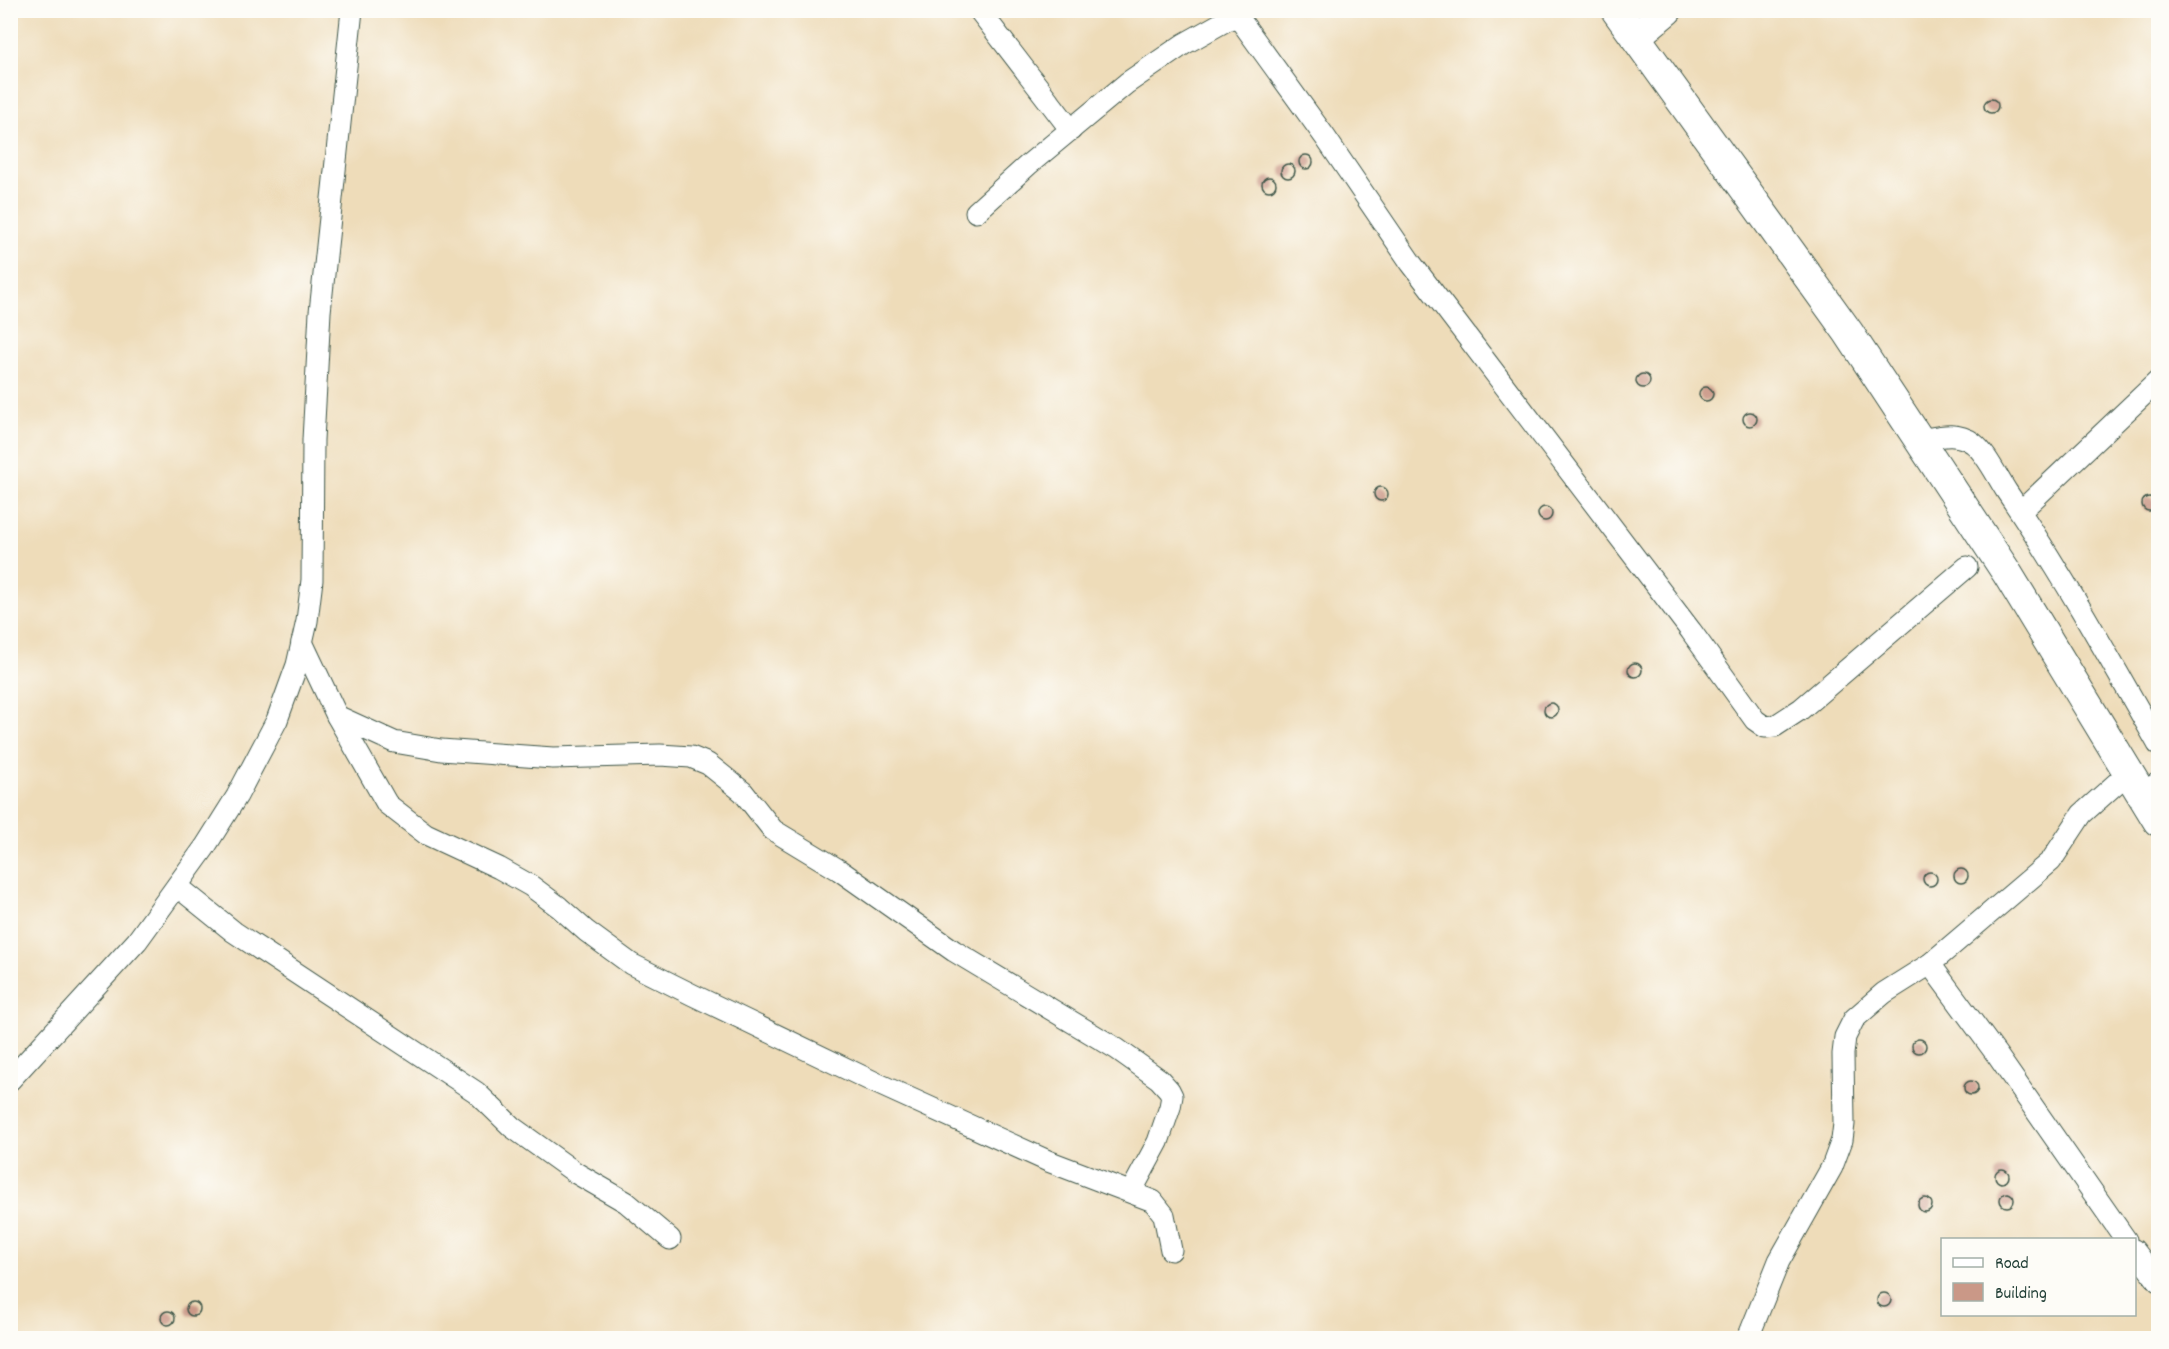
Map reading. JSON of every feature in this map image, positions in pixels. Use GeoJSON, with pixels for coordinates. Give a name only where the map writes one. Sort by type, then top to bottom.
{"type":"FeatureCollection","features":[{"type":"Feature","properties":{"kind":"street"},"geometry":{"type":"LineString","coordinates":[[10,1080],[136,941],[206,847],[237,796],[272,730],[297,665],[312,580],[313,440],[320,312],[352,10]]}},
{"type":"Feature","properties":{"kind":"street"},"geometry":{"type":"LineString","coordinates":[[980,10],[1071,130]]}},
{"type":"Feature","properties":{"kind":"street"},"geometry":{"type":"LineString","coordinates":[[1616,10],[1848,332],[2143,783],[2158,821]]}},
{"type":"Feature","properties":{"kind":"street"},"geometry":{"type":"LineString","coordinates":[[1636,36],[1667,10]]}},
{"type":"Feature","properties":{"kind":"street"},"geometry":{"type":"LineString","coordinates":[[976,212],[1020,172],[1127,83],[1235,13],[1412,262],[1759,724],[1765,727],[1775,726],[1801,709],[1967,567]]}},
{"type":"Feature","properties":{"kind":"street"},"geometry":{"type":"LineString","coordinates":[[2021,511],[2158,381]]}},
{"type":"Feature","properties":{"kind":"street"},"geometry":{"type":"LineString","coordinates":[[1920,440],[1955,436],[1972,443],[1981,452],[2021,511],[2158,744]]}},
{"type":"Feature","properties":{"kind":"street"},"geometry":{"type":"LineString","coordinates":[[302,642],[337,716],[387,804],[405,820],[426,834],[499,868],[531,886],[586,931],[632,964],[982,1132],[1048,1161],[1153,1201],[1164,1215],[1171,1250]]}},
{"type":"Feature","properties":{"kind":"street"},"geometry":{"type":"LineString","coordinates":[[337,716],[394,742],[441,750],[553,758],[660,755],[691,758],[708,764],[743,792],[773,830],[839,870],[954,951],[1140,1064],[1160,1079],[1172,1096],[1170,1107],[1158,1142],[1131,1192]]}},
{"type":"Feature","properties":{"kind":"street"},"geometry":{"type":"LineString","coordinates":[[1748,1338],[1779,1261],[1832,1167],[1842,1140],[1844,1124],[1843,1054],[1849,1027],[1862,1011],[1884,993],[1930,964],[2050,861],[2082,814],[2143,783]]}},
{"type":"Feature","properties":{"kind":"street"},"geometry":{"type":"LineString","coordinates":[[177,886],[234,932],[476,1092],[512,1127],[576,1173],[626,1202],[670,1239]]}},
{"type":"Feature","properties":{"kind":"street"},"geometry":{"type":"LineString","coordinates":[[1930,964],[2125,1238]]}},
{"type":"Feature","properties":{"kind":"street"},"geometry":{"type":"LineString","coordinates":[[2136,1253],[2158,1281]]}},
{"type":"Feature","properties":{"kind":"building"},"geometry":{"type":"Polygon","coordinates":[[[1988,99],[1994,99],[1998,106],[1994,113],[1988,113],[1984,109],[1984,103],[1988,99]]]}},
{"type":"Feature","properties":{"kind":"building"},"geometry":{"type":"Polygon","coordinates":[[[1303,155],[1309,155],[1313,162],[1309,169],[1303,169],[1299,165],[1299,159],[1303,155]]]}},
{"type":"Feature","properties":{"kind":"building"},"geometry":{"type":"Polygon","coordinates":[[[1285,164],[1291,164],[1295,171],[1291,178],[1285,178],[1281,174],[1281,168],[1285,164]]]}},
{"type":"Feature","properties":{"kind":"building"},"geometry":{"type":"Polygon","coordinates":[[[1266,177],[1272,177],[1276,184],[1272,191],[1266,191],[1262,187],[1262,181],[1266,177]]]}},
{"type":"Feature","properties":{"kind":"building"},"geometry":{"type":"Polygon","coordinates":[[[1640,374],[1646,374],[1650,381],[1646,388],[1640,388],[1636,384],[1636,378],[1640,374]]]}},
{"type":"Feature","properties":{"kind":"building"},"geometry":{"type":"Polygon","coordinates":[[[1703,387],[1709,387],[1713,394],[1709,401],[1703,401],[1699,397],[1699,391],[1703,387]]]}},
{"type":"Feature","properties":{"kind":"building"},"geometry":{"type":"Polygon","coordinates":[[[1747,412],[1753,412],[1757,419],[1753,426],[1747,426],[1743,422],[1743,416],[1747,412]]]}},
{"type":"Feature","properties":{"kind":"building"},"geometry":{"type":"Polygon","coordinates":[[[1378,487],[1384,487],[1388,494],[1384,501],[1378,501],[1374,497],[1374,491],[1378,487]]]}},
{"type":"Feature","properties":{"kind":"building"},"geometry":{"type":"Polygon","coordinates":[[[2146,497],[2152,497],[2156,504],[2152,511],[2146,511],[2142,507],[2142,501],[2146,497]]]}},
{"type":"Feature","properties":{"kind":"building"},"geometry":{"type":"Polygon","coordinates":[[[1542,507],[1548,507],[1552,514],[1548,521],[1542,521],[1538,517],[1538,511],[1542,507]]]}},
{"type":"Feature","properties":{"kind":"building"},"geometry":{"type":"Polygon","coordinates":[[[1632,663],[1638,663],[1642,670],[1638,677],[1632,677],[1628,673],[1628,667],[1632,663]]]}},
{"type":"Feature","properties":{"kind":"building"},"geometry":{"type":"Polygon","coordinates":[[[1548,703],[1554,703],[1558,710],[1554,717],[1548,717],[1544,713],[1544,707],[1548,703]]]}},
{"type":"Feature","properties":{"kind":"building"},"geometry":{"type":"Polygon","coordinates":[[[1958,869],[1964,869],[1968,876],[1964,883],[1958,883],[1954,879],[1954,873],[1958,869]]]}},
{"type":"Feature","properties":{"kind":"building"},"geometry":{"type":"Polygon","coordinates":[[[1927,872],[1933,872],[1937,879],[1933,886],[1927,886],[1923,882],[1923,876],[1927,872]]]}},
{"type":"Feature","properties":{"kind":"building"},"geometry":{"type":"Polygon","coordinates":[[[1916,1039],[1922,1039],[1926,1046],[1922,1053],[1916,1053],[1912,1049],[1912,1043],[1916,1039]]]}},
{"type":"Feature","properties":{"kind":"building"},"geometry":{"type":"Polygon","coordinates":[[[1968,1081],[1974,1081],[1978,1088],[1974,1095],[1968,1095],[1964,1091],[1964,1085],[1968,1081]]]}},
{"type":"Feature","properties":{"kind":"building"},"geometry":{"type":"Polygon","coordinates":[[[1999,1169],[2005,1169],[2009,1176],[2005,1183],[1999,1183],[1995,1179],[1995,1173],[1999,1169]]]}},
{"type":"Feature","properties":{"kind":"building"},"geometry":{"type":"Polygon","coordinates":[[[2004,1193],[2010,1193],[2014,1200],[2010,1207],[2004,1207],[2000,1203],[2000,1197],[2004,1193]]]}},
{"type":"Feature","properties":{"kind":"building"},"geometry":{"type":"Polygon","coordinates":[[[1922,1198],[1928,1198],[1932,1205],[1928,1212],[1922,1212],[1918,1208],[1918,1202],[1922,1198]]]}},
{"type":"Feature","properties":{"kind":"building"},"geometry":{"type":"Polygon","coordinates":[[[1881,1293],[1887,1293],[1891,1300],[1887,1307],[1881,1307],[1877,1303],[1877,1297],[1881,1293]]]}},
{"type":"Feature","properties":{"kind":"building"},"geometry":{"type":"Polygon","coordinates":[[[190,1302],[196,1302],[200,1309],[196,1316],[190,1316],[186,1312],[186,1306],[190,1302]]]}},
{"type":"Feature","properties":{"kind":"building"},"geometry":{"type":"Polygon","coordinates":[[[165,1311],[171,1311],[175,1318],[171,1325],[165,1325],[161,1321],[161,1315],[165,1311]]]}}]}
